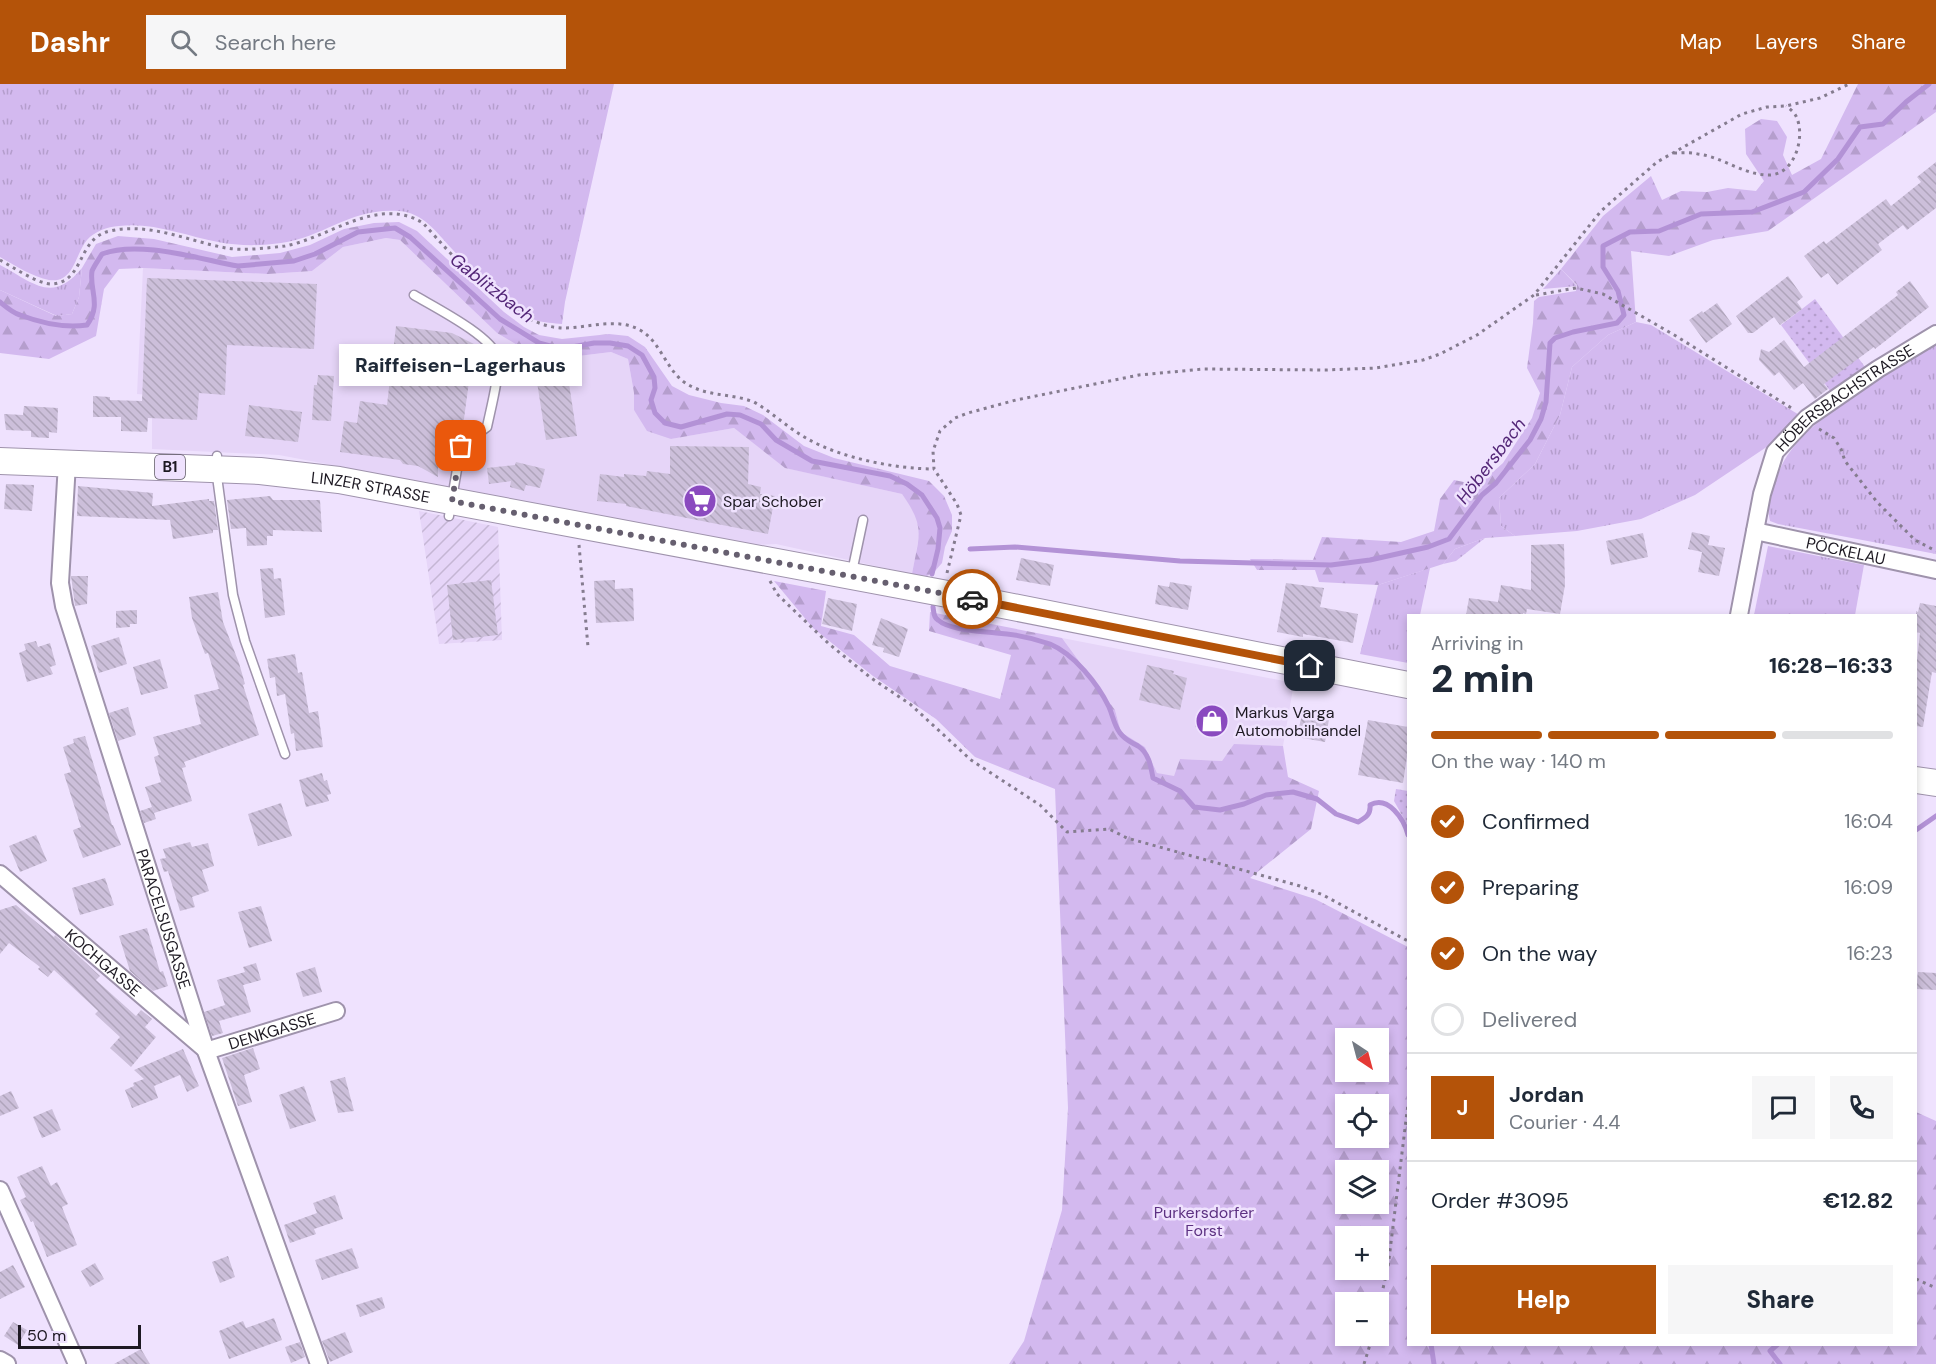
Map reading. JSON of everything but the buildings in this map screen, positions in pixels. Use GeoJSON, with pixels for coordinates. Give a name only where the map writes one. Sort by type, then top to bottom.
{"type":"FeatureCollection","features":[{"type":"Feature","properties":{"kind":"main road","name":"LINZER STRASSE"},"geometry":{"type":"LineString","coordinates":[[0,461],[216,463],[260,471],[339,480],[450,508],[578,524],[1407,685]]}},
{"type":"Feature","properties":{"kind":"main road"},"geometry":{"type":"LineString","coordinates":[[1917,780],[1936,783]]}},
{"type":"Feature","properties":{"kind":"street","name":"HÖBERSBACHSTRASSE"},"geometry":{"type":"LineString","coordinates":[[1739,614],[1762,494],[1775,452],[1808,418],[1878,369],[1936,334]]}},
{"type":"Feature","properties":{"kind":"street","name":"PARACELSUSGASSE"},"geometry":{"type":"LineString","coordinates":[[67,463],[60,582],[64,606],[206,1051],[319,1364]]}},
{"type":"Feature","properties":{"kind":"street","name":"PÖCKELAU"},"geometry":{"type":"LineString","coordinates":[[1755,531],[1936,570]]}},
{"type":"Feature","properties":{"kind":"street","name":"KOCHGASSE"},"geometry":{"type":"LineString","coordinates":[[0,874],[206,1051]]}},
{"type":"Feature","properties":{"kind":"street","name":"DENKGASSE"},"geometry":{"type":"LineString","coordinates":[[206,1051],[336,1011]]}},
{"type":"Feature","properties":{"kind":"street"},"geometry":{"type":"LineString","coordinates":[[0,1190],[77,1364]]}},
{"type":"Feature","properties":{"kind":"street"},"geometry":{"type":"LineString","coordinates":[[0,1360],[8,1364]]}},
{"type":"Feature","properties":{"kind":"lane"},"geometry":{"type":"LineString","coordinates":[[414,295],[459,321],[494,347],[498,360],[487,427],[461,446],[450,508]]}},
{"type":"Feature","properties":{"kind":"lane"},"geometry":{"type":"LineString","coordinates":[[216,463],[233,595],[245,641],[285,754]]}},
{"type":"Feature","properties":{"kind":"lane"},"geometry":{"type":"LineString","coordinates":[[851,577],[863,520]]}},
{"type":"Feature","properties":{"kind":"path"},"geometry":{"type":"LineString","coordinates":[[942,593],[961,515],[957,504],[934,468],[933,451],[940,431],[955,418],[968,413],[1113,380],[1169,371],[1222,368],[1342,370],[1384,367],[1423,360],[1476,335],[1534,295],[1601,211],[1657,162],[1742,114],[1767,107],[1786,106],[1820,98],[1849,84]]}},
{"type":"Feature","properties":{"kind":"path"},"geometry":{"type":"LineString","coordinates":[[1673,153],[1698,154],[1747,172],[1771,175],[1783,171],[1792,162],[1799,138],[1799,127],[1795,115],[1786,106]]}},
{"type":"Feature","properties":{"kind":"path"},"geometry":{"type":"LineString","coordinates":[[0,260],[39,281],[54,284],[70,276],[93,238],[108,231],[158,232],[229,249],[244,249],[295,244],[370,216],[397,214],[413,216],[423,223],[475,277],[504,302],[533,322],[560,328],[613,323],[642,330],[662,352],[676,374],[704,392],[754,402],[807,439],[831,450],[895,465],[934,468]]}},
{"type":"Feature","properties":{"kind":"path"},"geometry":{"type":"LineString","coordinates":[[1534,295],[1575,288],[1603,294],[1808,418],[1834,438],[1845,461],[1877,502],[1915,540],[1936,551]]}},
{"type":"Feature","properties":{"kind":"path"},"geometry":{"type":"LineString","coordinates":[[578,524],[588,647]]}},
{"type":"Feature","properties":{"kind":"path"},"geometry":{"type":"LineString","coordinates":[[758,559],[777,594],[829,644],[871,678],[916,709],[971,760],[1040,805],[1067,832],[1109,829],[1127,838],[1300,886],[1323,895],[1407,940]]}},
{"type":"Feature","properties":{"kind":"path"},"geometry":{"type":"LineString","coordinates":[[1382,1292],[1388,1267],[1407,1112]]}},
{"type":"Feature","properties":{"kind":"path"},"geometry":{"type":"LineString","coordinates":[[1917,1279],[1936,1288]]}},
{"type":"Feature","properties":{"kind":"path"},"geometry":{"type":"LineString","coordinates":[[1364,1364],[1369,1346]]}},
{"type":"Feature","properties":{"kind":"shaded area"},"geometry":{"type":"Polygon","coordinates":[[[386,238],[400,240],[497,333],[527,351],[562,358],[611,352],[628,359],[634,393],[634,410],[671,439],[734,428],[786,468],[902,494],[915,512],[920,531],[912,574],[776,544],[755,545],[279,455],[152,449],[152,395],[137,394],[143,268],[268,274],[312,271],[343,247],[386,238]]]}},
{"type":"Feature","properties":{"kind":"shaded area"},"geometry":{"type":"Polygon","coordinates":[[[419,511],[498,527],[502,640],[439,644],[419,511]]]}},
{"type":"Feature","properties":{"kind":"shaded area"},"geometry":{"type":"Polygon","coordinates":[[[1062,638],[1294,683],[1283,746],[1234,745],[1222,761],[1180,759],[1174,777],[1157,773],[1145,747],[1121,732],[1115,710],[1062,638]]]}},
{"type":"Feature","properties":{"kind":"green space"},"geometry":{"type":"Polygon","coordinates":[[[0,84],[614,84],[562,324],[535,320],[525,315],[503,299],[423,219],[399,211],[367,213],[296,240],[266,245],[226,243],[144,226],[106,228],[87,240],[73,267],[64,277],[49,280],[37,276],[0,257],[0,84]]]}},
{"type":"Feature","properties":{"kind":"green space"},"geometry":{"type":"Polygon","coordinates":[[[1858,84],[1936,84],[1936,112],[1768,231],[1713,240],[1669,256],[1631,251],[1636,322],[1608,335],[1572,367],[1560,415],[1535,464],[1499,498],[1501,526],[1515,536],[1485,538],[1455,549],[1443,564],[1378,585],[1319,582],[1315,570],[1257,570],[1250,559],[1313,560],[1322,537],[1401,542],[1434,531],[1440,499],[1454,480],[1478,485],[1503,463],[1532,418],[1540,393],[1527,368],[1534,301],[1539,297],[1576,291],[1577,285],[1561,269],[1603,216],[1651,176],[1662,200],[1681,191],[1707,192],[1728,188],[1756,191],[1764,181],[1746,154],[1745,129],[1761,119],[1777,121],[1787,137],[1783,155],[1792,175],[1821,159],[1858,84]]]}},
{"type":"Feature","properties":{"kind":"green space"},"geometry":{"type":"Polygon","coordinates":[[[399,222],[417,231],[504,312],[539,335],[562,339],[609,334],[628,336],[645,347],[672,386],[689,395],[744,406],[763,415],[804,446],[834,458],[929,481],[944,496],[952,515],[952,531],[945,547],[942,563],[927,576],[912,574],[918,541],[918,524],[902,494],[785,468],[734,428],[671,439],[647,431],[634,410],[634,393],[628,359],[611,352],[562,358],[527,351],[497,333],[400,240],[386,238],[343,247],[312,271],[268,274],[143,268],[119,269],[104,289],[96,336],[49,359],[0,353],[0,290],[56,316],[72,314],[79,297],[82,268],[96,244],[118,236],[154,239],[232,257],[280,253],[310,245],[344,229],[374,223],[399,222]]]}},
{"type":"Feature","properties":{"kind":"green space"},"geometry":{"type":"Polygon","coordinates":[[[0,265],[42,287],[52,288],[71,279],[82,268],[79,297],[72,314],[57,316],[0,290],[0,265]]]}},
{"type":"Feature","properties":{"kind":"green space"},"geometry":{"type":"Polygon","coordinates":[[[1561,269],[1577,286],[1543,289],[1561,269]]]}},
{"type":"Feature","properties":{"kind":"green space"},"geometry":{"type":"Polygon","coordinates":[[[1815,299],[1865,367],[1831,392],[1781,325],[1815,299]]]}},
{"type":"Feature","properties":{"kind":"green space"},"geometry":{"type":"Polygon","coordinates":[[[1636,322],[1651,325],[1801,416],[1774,442],[1695,495],[1641,519],[1577,531],[1515,536],[1501,526],[1499,498],[1535,464],[1560,415],[1572,367],[1608,335],[1636,322]]]}},
{"type":"Feature","properties":{"kind":"green space"},"geometry":{"type":"Polygon","coordinates":[[[1936,344],[1936,554],[1770,521],[1770,502],[1782,464],[1801,439],[1817,423],[1855,394],[1936,344]]]}},
{"type":"Feature","properties":{"kind":"green space"},"geometry":{"type":"Polygon","coordinates":[[[1485,538],[1456,561],[1443,564],[1455,549],[1485,538]]]}},
{"type":"Feature","properties":{"kind":"green space"},"geometry":{"type":"Polygon","coordinates":[[[1768,546],[1864,565],[1855,614],[1754,614],[1768,546]]]}},
{"type":"Feature","properties":{"kind":"green space"},"geometry":{"type":"Polygon","coordinates":[[[1430,568],[1420,614],[1407,614],[1407,663],[1360,654],[1378,585],[1430,568]]]}},
{"type":"Feature","properties":{"kind":"green space","name":"Purkersdorfer Forst"},"geometry":{"type":"Polygon","coordinates":[[[774,581],[826,591],[821,626],[854,635],[890,666],[1000,699],[1011,655],[929,631],[930,612],[1062,638],[1115,710],[1121,732],[1145,747],[1157,773],[1174,776],[1180,759],[1222,761],[1234,744],[1283,746],[1288,777],[1319,791],[1311,829],[1250,878],[1315,899],[1407,946],[1407,1346],[1917,1346],[1917,1112],[1936,1121],[1936,1364],[1009,1364],[1024,1341],[1062,1210],[1068,1108],[1055,789],[975,757],[936,719],[873,676],[813,628],[774,581]]]}},
{"type":"Feature","properties":{"kind":"green space"},"geometry":{"type":"Polygon","coordinates":[[[1396,789],[1407,791],[1407,824],[1394,801],[1396,789]]]}},
{"type":"Feature","properties":{"kind":"waterway","name":"Höbersbach"},"geometry":{"type":"LineString","coordinates":[[970,549],[1015,547],[1180,561],[1331,565],[1370,560],[1428,547],[1449,539],[1482,495],[1496,483],[1530,440],[1541,419],[1546,402],[1550,343],[1555,338],[1573,332],[1617,323],[1624,315],[1618,291],[1603,267],[1603,246],[1630,232],[1659,231],[1701,214],[1752,212],[1804,192],[1838,159],[1860,127],[1883,124],[1929,84]]}},
{"type":"Feature","properties":{"kind":"waterway","name":"Gablitzbach"},"geometry":{"type":"LineString","coordinates":[[0,302],[15,313],[36,320],[62,325],[87,325],[94,310],[92,271],[102,254],[117,250],[151,250],[238,266],[294,261],[315,254],[358,232],[395,228],[410,237],[500,319],[539,343],[561,349],[594,343],[610,343],[628,346],[642,355],[654,377],[655,388],[651,400],[655,413],[665,423],[681,427],[727,414],[740,415],[761,424],[776,440],[812,461],[890,476],[907,484],[922,495],[937,518],[940,528],[932,574]]}},
{"type":"Feature","properties":{"kind":"waterway","name":"Gablitzbach"},"geometry":{"type":"LineString","coordinates":[[933,607],[936,619],[949,626],[1030,638],[1050,644],[1068,655],[1099,689],[1120,733],[1145,752],[1153,778],[1180,791],[1194,807],[1220,810],[1266,795],[1293,792],[1317,799],[1336,814],[1358,822],[1368,814],[1370,805],[1383,803],[1399,816],[1407,832]]}},
{"type":"Feature","properties":{"kind":"waterway","name":"Gablitzbach"},"geometry":{"type":"LineString","coordinates":[[1917,829],[1936,816]]}},
{"type":"Feature","properties":{"kind":"waterway"},"geometry":{"type":"LineString","coordinates":[[1431,1346],[1434,1364]]}},
{"type":"Feature","properties":{"kind":"waterway"},"geometry":{"type":"LineString","coordinates":[[1776,1346],[1770,1351],[1780,1364]]}},
{"type":"Feature","properties":{"kind":"way so far"},"geometry":{"type":"LineString","coordinates":[[461,446],[452,501],[972,599]]}},
{"type":"Feature","properties":{"kind":"place","name":"Raiffeisen-Lagerhaus"},"geometry":{"type":"Point","coordinates":[461,446]}},
{"type":"Feature","properties":{"kind":"place","name":"Spar Schober"},"geometry":{"type":"Point","coordinates":[700,501]}},
{"type":"Feature","properties":{"kind":"place","name":"Markus Varga Automobilhandel"},"geometry":{"type":"Point","coordinates":[1212,721]}},
{"type":"Feature","properties":{"kind":"route"},"geometry":{"type":"LineString","coordinates":[[972,599],[1310,666]]}}]}
